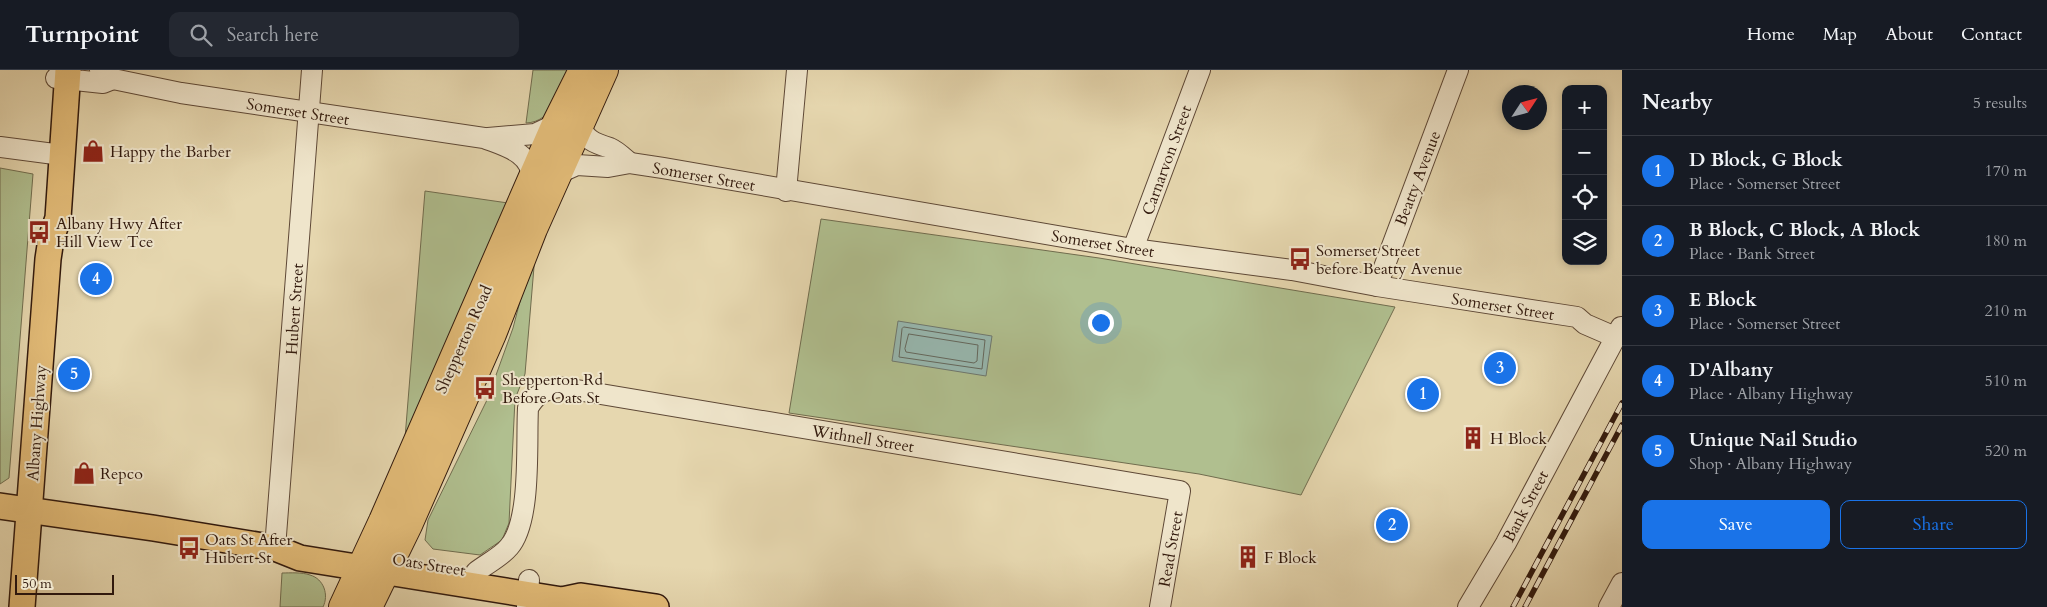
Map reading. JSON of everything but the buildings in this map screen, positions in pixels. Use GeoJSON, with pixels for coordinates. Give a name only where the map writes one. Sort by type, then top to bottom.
{"type":"FeatureCollection","features":[{"type":"Feature","properties":{"kind":"highway","name":"Shepperton Road"},"geometry":{"type":"LineString","coordinates":[[568,124],[583,70]]}},
{"type":"Feature","properties":{"kind":"highway","name":"Shepperton Road"},"geometry":{"type":"LineString","coordinates":[[342,607],[376,563],[492,334],[544,176],[568,124],[604,70]]}},
{"type":"Feature","properties":{"kind":"highway","name":"Shepperton Road"},"geometry":{"type":"LineString","coordinates":[[368,607],[376,563]]}},
{"type":"Feature","properties":{"kind":"main road","name":"Albany Highway"},"geometry":{"type":"LineString","coordinates":[[22,607],[50,239],[58,218],[56,154],[62,75]]}},
{"type":"Feature","properties":{"kind":"main road","name":"Oats Street"},"geometry":{"type":"LineString","coordinates":[[0,506],[275,548],[300,558],[476,572],[528,594]]}},
{"type":"Feature","properties":{"kind":"main road","name":"Oats Street"},"geometry":{"type":"LineString","coordinates":[[376,563],[503,599],[564,586],[581,596],[656,607]]}},
{"type":"Feature","properties":{"kind":"street","name":"Hubert Street"},"geometry":{"type":"LineString","coordinates":[[275,548],[312,70]]}},
{"type":"Feature","properties":{"kind":"street"},"geometry":{"type":"LineString","coordinates":[[786,191],[797,70]]}},
{"type":"Feature","properties":{"kind":"street","name":"Carnarvon Street"},"geometry":{"type":"LineString","coordinates":[[1133,249],[1200,70]]}},
{"type":"Feature","properties":{"kind":"street","name":"Beatty Avenue"},"geometry":{"type":"LineString","coordinates":[[1377,286],[1458,70]]}},
{"type":"Feature","properties":{"kind":"street","name":"Somerset Street"},"geometry":{"type":"LineString","coordinates":[[62,75],[103,83],[106,74],[181,93],[484,138],[535,134],[568,124],[596,145],[611,149],[630,163]]}},
{"type":"Feature","properties":{"kind":"street","name":"Somerset Street"},"geometry":{"type":"LineString","coordinates":[[484,138],[512,149],[525,158],[544,176],[577,165],[608,167],[630,163],[1133,249],[1292,270],[1377,286],[1577,318],[1587,314],[1620,329]]}},
{"type":"Feature","properties":{"kind":"street"},"geometry":{"type":"LineString","coordinates":[[0,147],[56,154]]}},
{"type":"Feature","properties":{"kind":"street","name":"Bank Street"},"geometry":{"type":"LineString","coordinates":[[1468,607],[1506,543],[1620,329]]}},
{"type":"Feature","properties":{"kind":"street","name":"Withnell Street"},"geometry":{"type":"LineString","coordinates":[[476,572],[510,546],[524,510],[528,408],[534,397],[545,390],[559,387],[1180,491]]}},
{"type":"Feature","properties":{"kind":"street","name":"Read Street"},"geometry":{"type":"LineString","coordinates":[[1160,607],[1180,491]]}},
{"type":"Feature","properties":{"kind":"street"},"geometry":{"type":"LineString","coordinates":[[1609,607],[1622,583]]}},
{"type":"Feature","properties":{"kind":"green space"},"geometry":{"type":"Polygon","coordinates":[[[533,70],[570,70],[559,96],[549,111],[543,117],[526,123],[533,70]]]}},
{"type":"Feature","properties":{"kind":"green space"},"geometry":{"type":"Polygon","coordinates":[[[0,168],[33,174],[9,478],[0,484],[0,168]]]}},
{"type":"Feature","properties":{"kind":"green space"},"geometry":{"type":"Polygon","coordinates":[[[425,191],[508,203],[405,438],[425,191]]]}},
{"type":"Feature","properties":{"kind":"green space"},"geometry":{"type":"Polygon","coordinates":[[[821,219],[1099,258],[1395,307],[1301,495],[1199,474],[789,413],[821,219]]]}},
{"type":"Feature","properties":{"kind":"green space"},"geometry":{"type":"Polygon","coordinates":[[[535,255],[525,374],[515,399],[509,523],[502,540],[480,555],[433,549],[425,540],[428,520],[487,400],[513,328],[529,267],[535,255]]]}},
{"type":"Feature","properties":{"kind":"green space"},"geometry":{"type":"Polygon","coordinates":[[[282,573],[307,574],[319,580],[325,593],[323,607],[280,607],[282,573]]]}},
{"type":"Feature","properties":{"kind":"water"},"geometry":{"type":"Polygon","coordinates":[[[898,321],[992,336],[986,376],[892,361],[898,321]]]}},
{"type":"Feature","properties":{"kind":"railway"},"geometry":{"type":"LineString","coordinates":[[1513,607],[1622,403]]}},
{"type":"Feature","properties":{"kind":"railway"},"geometry":{"type":"LineString","coordinates":[[1525,607],[1622,425]]}},
{"type":"Feature","properties":{"kind":"place","name":"Happy the Barber"},"geometry":{"type":"Point","coordinates":[93,151]}},
{"type":"Feature","properties":{"kind":"place","name":"Albany Hwy After Hill View Tce"},"geometry":{"type":"Point","coordinates":[39,232]}},
{"type":"Feature","properties":{"kind":"place","name":"Somerset Street before Beatty Avenue"},"geometry":{"type":"Point","coordinates":[1300,259]}},
{"type":"Feature","properties":{"kind":"place","name":"D'Albany"},"geometry":{"type":"Point","coordinates":[96,279]}},
{"type":"Feature","properties":{"kind":"place","name":"E Block"},"geometry":{"type":"Point","coordinates":[1500,368]}},
{"type":"Feature","properties":{"kind":"place","name":"Unique Nail Studio"},"geometry":{"type":"Point","coordinates":[74,374]}},
{"type":"Feature","properties":{"kind":"place","name":"Shepperton Rd Before Oats St"},"geometry":{"type":"Point","coordinates":[485,388]}},
{"type":"Feature","properties":{"kind":"place","name":"D Block, G Block"},"geometry":{"type":"Point","coordinates":[1423,394]}},
{"type":"Feature","properties":{"kind":"place","name":"H Block"},"geometry":{"type":"Point","coordinates":[1473,438]}},
{"type":"Feature","properties":{"kind":"place","name":"Repco"},"geometry":{"type":"Point","coordinates":[84,473]}},
{"type":"Feature","properties":{"kind":"place","name":"B Block, C Block, A Block"},"geometry":{"type":"Point","coordinates":[1392,525]}},
{"type":"Feature","properties":{"kind":"place","name":"Oats St After Hubert St"},"geometry":{"type":"Point","coordinates":[189,548]}},
{"type":"Feature","properties":{"kind":"place","name":"F Block"},"geometry":{"type":"Point","coordinates":[1248,557]}}]}
